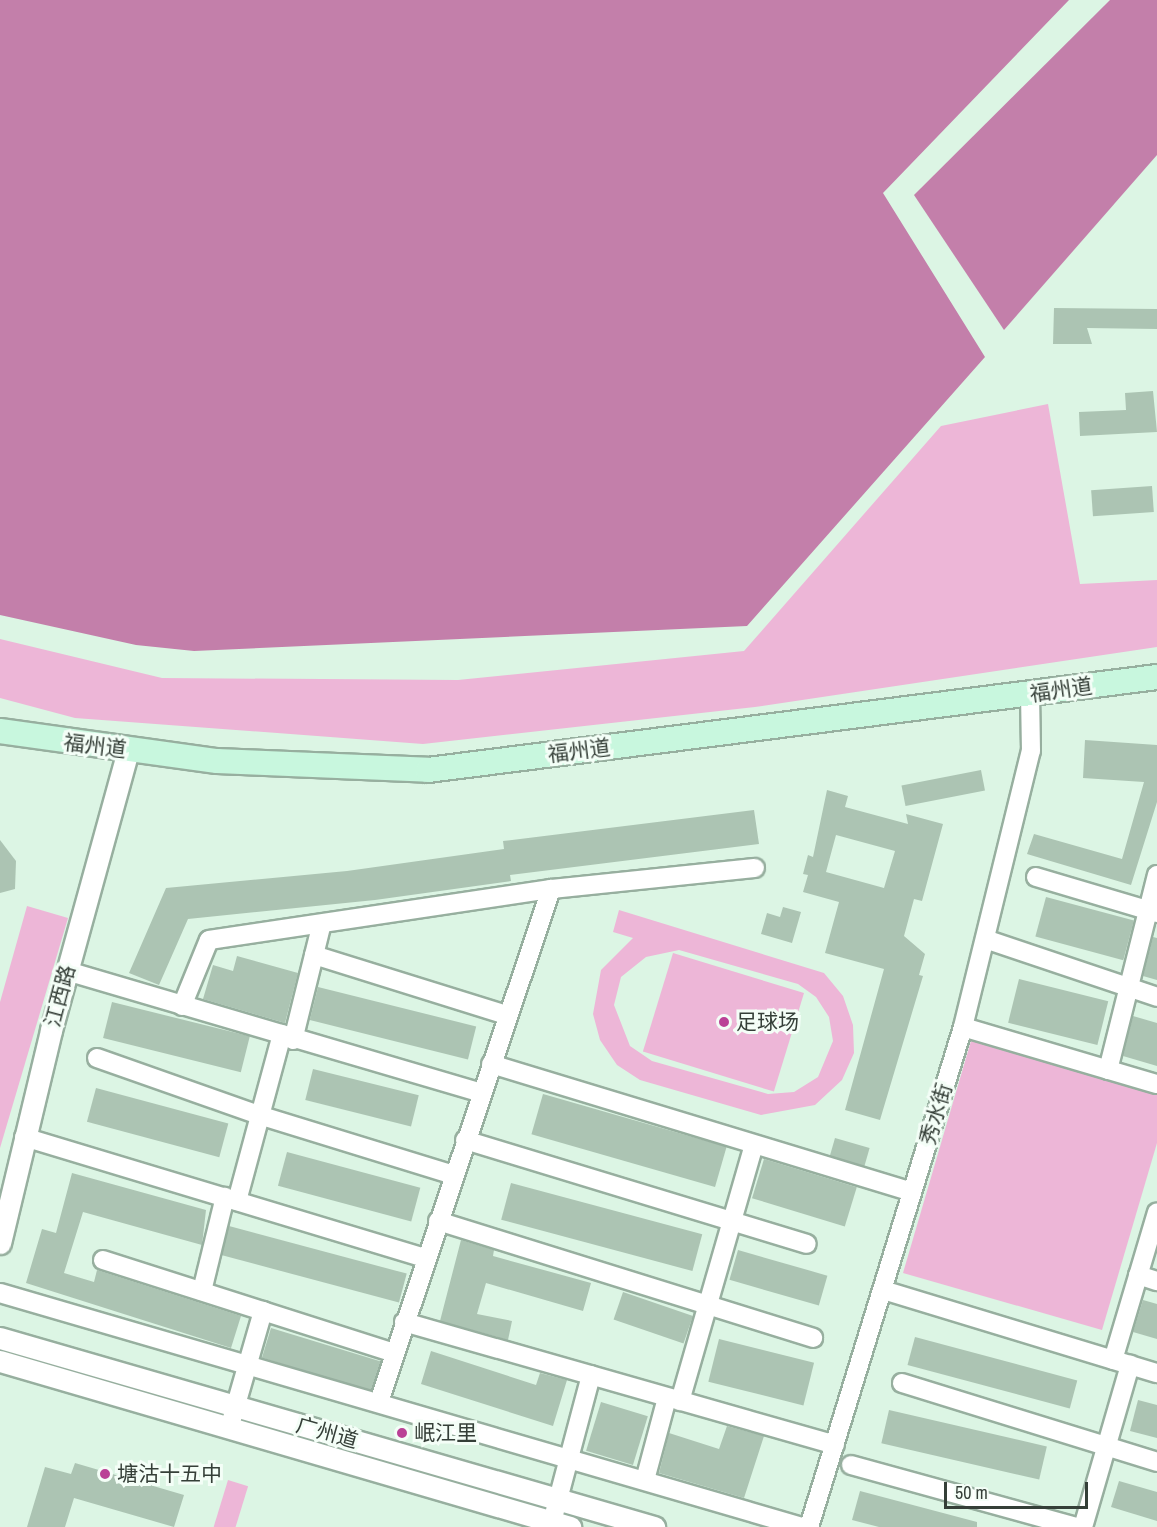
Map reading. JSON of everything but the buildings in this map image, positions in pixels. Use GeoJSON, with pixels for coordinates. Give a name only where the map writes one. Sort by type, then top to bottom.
{"type":"FeatureCollection","features":[{"type":"Feature","properties":{"kind":"main road","name":"福州道"},"geometry":{"type":"LineString","coordinates":[[1031,702],[1157,677]]}},
{"type":"Feature","properties":{"kind":"main road","name":"福州道"},"geometry":{"type":"LineString","coordinates":[[0,731],[126,757],[266,779],[440,781],[1031,702],[1157,692]]}},
{"type":"Feature","properties":{"kind":"main road","name":"福州道"},"geometry":{"type":"LineString","coordinates":[[0,747],[126,757]]}},
{"type":"Feature","properties":{"kind":"street","name":"秀水街"},"geometry":{"type":"LineString","coordinates":[[809,1527],[963,1027],[1031,751],[1031,702]]}},
{"type":"Feature","properties":{"kind":"street","name":"江西路"},"geometry":{"type":"LineString","coordinates":[[0,1243],[24,1137],[67,971],[126,757]]}},
{"type":"Feature","properties":{"kind":"street"},"geometry":{"type":"LineString","coordinates":[[182,1006],[209,940],[321,927],[551,889],[755,868]]}},
{"type":"Feature","properties":{"kind":"street"},"geometry":{"type":"LineString","coordinates":[[1108,1070],[1129,987],[1153,912],[1157,875]]}},
{"type":"Feature","properties":{"kind":"street"},"geometry":{"type":"LineString","coordinates":[[1036,877],[1153,912]]}},
{"type":"Feature","properties":{"kind":"street"},"geometry":{"type":"LineString","coordinates":[[379,1402],[481,1092],[551,889]]}},
{"type":"Feature","properties":{"kind":"street"},"geometry":{"type":"LineString","coordinates":[[202,1291],[231,1199],[262,1116],[314,956],[321,927]]}},
{"type":"Feature","properties":{"kind":"street"},"geometry":{"type":"LineString","coordinates":[[985,939],[1157,997]]}},
{"type":"Feature","properties":{"kind":"street"},"geometry":{"type":"LineString","coordinates":[[314,956],[507,1015]]}},
{"type":"Feature","properties":{"kind":"street"},"geometry":{"type":"LineString","coordinates":[[67,971],[481,1092]]}},
{"type":"Feature","properties":{"kind":"street"},"geometry":{"type":"LineString","coordinates":[[963,1027],[1157,1084]]}},
{"type":"Feature","properties":{"kind":"street"},"geometry":{"type":"LineString","coordinates":[[98,1058],[262,1116],[454,1175]]}},
{"type":"Feature","properties":{"kind":"street"},"geometry":{"type":"LineString","coordinates":[[491,1064],[911,1192]]}},
{"type":"Feature","properties":{"kind":"street"},"geometry":{"type":"LineString","coordinates":[[24,1137],[426,1258]]}},
{"type":"Feature","properties":{"kind":"street"},"geometry":{"type":"LineString","coordinates":[[465,1140],[807,1244]]}},
{"type":"Feature","properties":{"kind":"street"},"geometry":{"type":"LineString","coordinates":[[645,1480],[707,1304],[754,1145]]}},
{"type":"Feature","properties":{"kind":"street"},"geometry":{"type":"LineString","coordinates":[[1083,1527],[1106,1446],[1138,1275],[1157,1212]]}},
{"type":"Feature","properties":{"kind":"street"},"geometry":{"type":"LineString","coordinates":[[438,1221],[813,1338]]}},
{"type":"Feature","properties":{"kind":"street"},"geometry":{"type":"LineString","coordinates":[[103,1260],[394,1353]]}},
{"type":"Feature","properties":{"kind":"street"},"geometry":{"type":"LineString","coordinates":[[1138,1275],[1157,1281]]}},
{"type":"Feature","properties":{"kind":"street"},"geometry":{"type":"LineString","coordinates":[[882,1290],[1157,1373]]}},
{"type":"Feature","properties":{"kind":"street"},"geometry":{"type":"LineString","coordinates":[[0,1293],[247,1363],[802,1527]]}},
{"type":"Feature","properties":{"kind":"street"},"geometry":{"type":"LineString","coordinates":[[230,1429],[263,1311]]}},
{"type":"Feature","properties":{"kind":"street"},"geometry":{"type":"LineString","coordinates":[[404,1322],[835,1445]]}},
{"type":"Feature","properties":{"kind":"street","name":"广州道"},"geometry":{"type":"LineString","coordinates":[[0,1338],[654,1527]]}},
{"type":"Feature","properties":{"kind":"street","name":"广州道"},"geometry":{"type":"LineString","coordinates":[[0,1361],[561,1524]]}},
{"type":"Feature","properties":{"kind":"street"},"geometry":{"type":"LineString","coordinates":[[561,1524],[558,1499],[591,1375]]}},
{"type":"Feature","properties":{"kind":"street"},"geometry":{"type":"LineString","coordinates":[[902,1383],[1157,1462]]}},
{"type":"Feature","properties":{"kind":"street"},"geometry":{"type":"LineString","coordinates":[[850,1465],[1076,1527]]}},
{"type":"Feature","properties":{"kind":"shaded area"},"geometry":{"type":"Polygon","coordinates":[[[0,0],[1069,0],[883,193],[985,357],[747,626],[194,651],[136,645],[0,615],[0,0]]]}},
{"type":"Feature","properties":{"kind":"shaded area"},"geometry":{"type":"Polygon","coordinates":[[[1110,0],[1157,0],[1157,155],[1004,330],[914,195],[1110,0]]]}},
{"type":"Feature","properties":{"kind":"shaded area"},"geometry":{"type":"Polygon","coordinates":[[[1048,404],[1080,584],[1157,580],[1157,647],[755,707],[423,744],[75,718],[0,698],[0,639],[162,678],[458,680],[744,651],[941,426],[1048,404]]]}},
{"type":"Feature","properties":{"kind":"shaded area"},"geometry":{"type":"Polygon","coordinates":[[[27,906],[68,918],[0,1148],[0,1002],[27,906]]]}},
{"type":"Feature","properties":{"kind":"shaded area"},"geometry":{"type":"Polygon","coordinates":[[[619,910],[824,973],[843,996],[853,1025],[854,1053],[842,1080],[815,1105],[761,1115],[640,1080],[617,1065],[600,1040],[593,1014],[601,970],[633,938],[613,932],[619,910]],[[679,950],[646,957],[621,977],[614,1005],[630,1046],[652,1061],[768,1094],[794,1092],[818,1077],[833,1041],[829,1017],[816,997],[798,984],[679,950]]]}},
{"type":"Feature","properties":{"kind":"shaded area","name":"足球场"},"geometry":{"type":"Polygon","coordinates":[[[673,953],[804,993],[774,1092],[643,1051],[673,953]]]}},
{"type":"Feature","properties":{"kind":"shaded area"},"geometry":{"type":"Polygon","coordinates":[[[971,1041],[1157,1095],[1157,1143],[1102,1330],[903,1273],[971,1041]]]}},
{"type":"Feature","properties":{"kind":"shaded area"},"geometry":{"type":"Polygon","coordinates":[[[228,1480],[248,1486],[236,1527],[214,1527],[228,1480]]]}},
{"type":"Feature","properties":{"kind":"place","name":"足球场"},"geometry":{"type":"Point","coordinates":[724,1022]}},
{"type":"Feature","properties":{"kind":"place","name":"岷江里"},"geometry":{"type":"Point","coordinates":[402,1433]}},
{"type":"Feature","properties":{"kind":"place","name":"塘沽十五中"},"geometry":{"type":"Point","coordinates":[105,1474]}}]}
